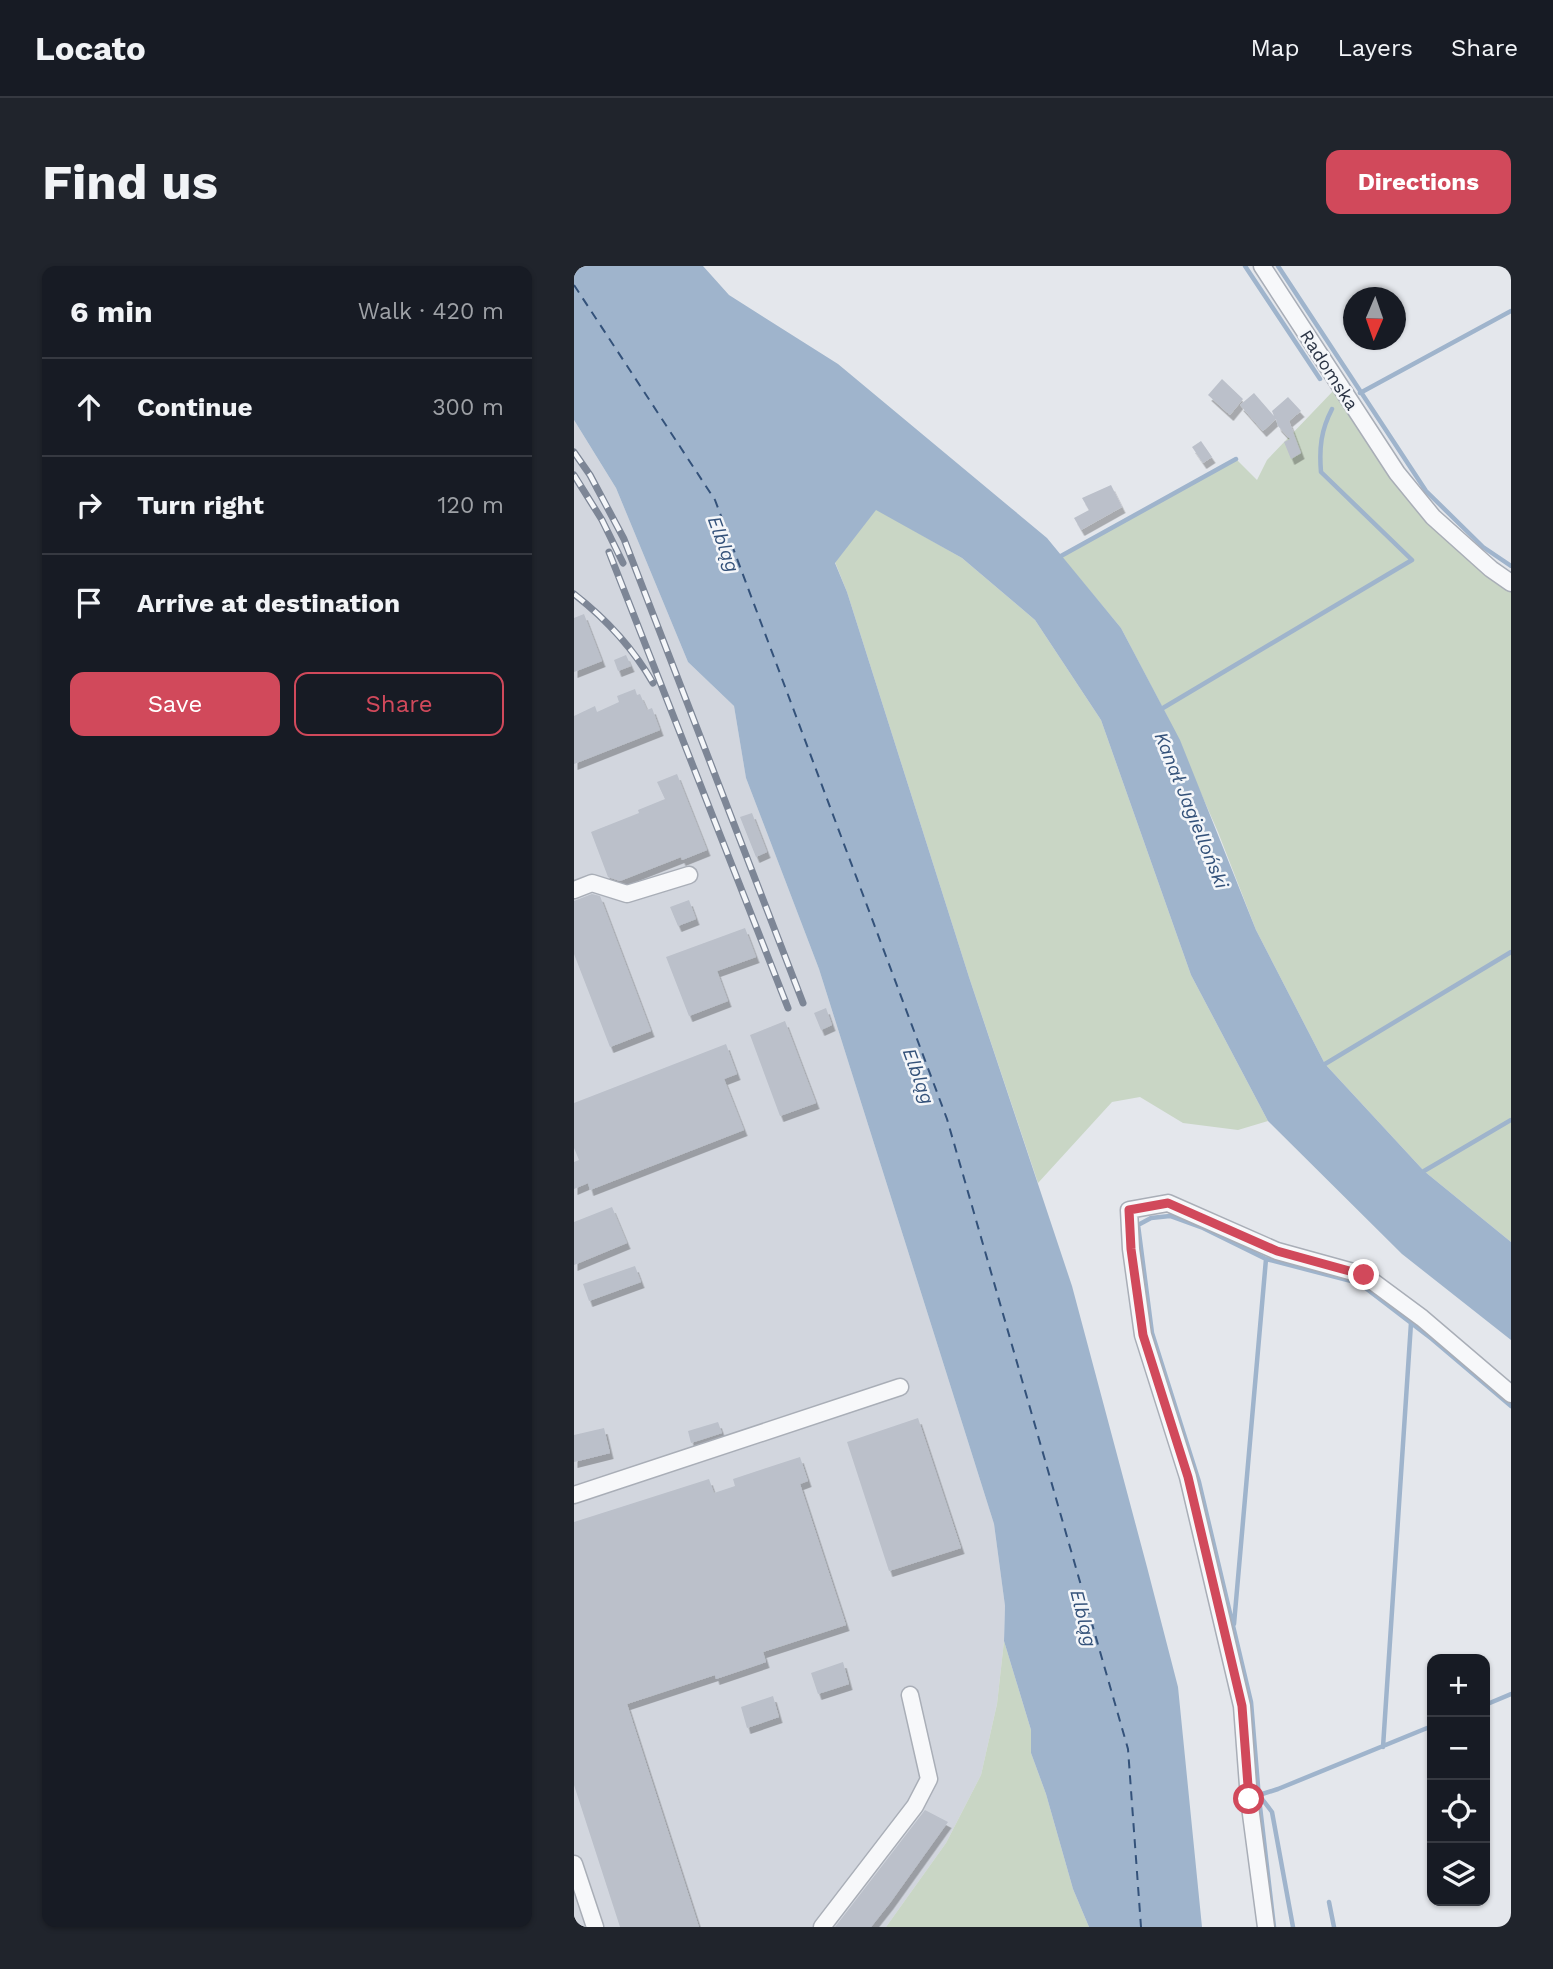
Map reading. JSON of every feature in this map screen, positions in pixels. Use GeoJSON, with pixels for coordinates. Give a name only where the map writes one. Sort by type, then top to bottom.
{"type":"FeatureCollection","features":[{"type":"Feature","properties":{"kind":"street","name":"Radomska"},"geometry":{"type":"LineString","coordinates":[[1262,266],[1397,474],[1433,517],[1491,569],[1511,583]]}},
{"type":"Feature","properties":{"kind":"street"},"geometry":{"type":"LineString","coordinates":[[574,890],[592,883],[627,894],[689,875]]}},
{"type":"Feature","properties":{"kind":"street"},"geometry":{"type":"LineString","coordinates":[[1266,1927],[1249,1799],[1242,1706],[1188,1477],[1143,1335],[1131,1249],[1129,1210],[1168,1203],[1277,1251],[1364,1275],[1422,1318],[1511,1394]]}},
{"type":"Feature","properties":{"kind":"street"},"geometry":{"type":"LineString","coordinates":[[574,1495],[901,1387]]}},
{"type":"Feature","properties":{"kind":"street"},"geometry":{"type":"LineString","coordinates":[[822,1927],[915,1806],[929,1779],[910,1695]]}},
{"type":"Feature","properties":{"kind":"street"},"geometry":{"type":"LineString","coordinates":[[574,1864],[595,1927]]}},
{"type":"Feature","properties":{"kind":"shaded area"},"geometry":{"type":"Polygon","coordinates":[[[574,420],[616,488],[688,662],[734,706],[746,778],[819,969],[994,1524],[1005,1606],[1004,1641],[997,1704],[981,1775],[946,1843],[886,1927],[574,1927],[574,420]]]}},
{"type":"Feature","properties":{"kind":"green space"},"geometry":{"type":"Polygon","coordinates":[[[1335,389],[1485,573],[1511,592],[1511,1242],[1424,1171],[1325,1064],[1256,930],[1218,832],[1167,716],[1121,628],[1061,556],[1236,459],[1257,480],[1267,460],[1335,389]]]}},
{"type":"Feature","properties":{"kind":"green space"},"geometry":{"type":"Polygon","coordinates":[[[876,509],[962,558],[1035,620],[1101,720],[1191,975],[1268,1121],[1238,1130],[1183,1123],[1140,1097],[1112,1102],[1038,1183],[835,562],[876,509]]]}},
{"type":"Feature","properties":{"kind":"green space"},"geometry":{"type":"Polygon","coordinates":[[[1004,1641],[1031,1730],[1031,1753],[1046,1794],[1073,1889],[1089,1927],[886,1927],[946,1843],[981,1775],[997,1704],[1004,1641]]]}},
{"type":"Feature","properties":{"kind":"water"},"geometry":{"type":"Polygon","coordinates":[[[574,266],[703,266],[729,295],[838,364],[1047,538],[1121,628],[1180,740],[1256,930],[1325,1064],[1424,1171],[1511,1242],[1511,1340],[1402,1254],[1268,1121],[1191,975],[1101,720],[1035,620],[962,558],[876,510],[835,563],[847,592],[969,977],[1072,1286],[1178,1687],[1202,1927],[1089,1927],[1073,1889],[1046,1794],[1031,1753],[1031,1730],[1004,1641],[1005,1606],[994,1524],[819,969],[746,778],[734,706],[688,662],[616,488],[574,420],[574,266]]]}},
{"type":"Feature","properties":{"kind":"building"},"geometry":{"type":"Polygon","coordinates":[[[1222,379],[1243,399],[1230,415],[1208,395],[1222,379]]]}},
{"type":"Feature","properties":{"kind":"building"},"geometry":{"type":"Polygon","coordinates":[[[1254,393],[1274,416],[1272,411],[1288,397],[1301,411],[1289,421],[1301,453],[1291,459],[1284,442],[1290,439],[1278,426],[1276,419],[1263,431],[1240,405],[1254,393]]]}},
{"type":"Feature","properties":{"kind":"building"},"geometry":{"type":"Polygon","coordinates":[[[1201,441],[1212,457],[1203,463],[1192,447],[1201,441]]]}},
{"type":"Feature","properties":{"kind":"building"},"geometry":{"type":"Polygon","coordinates":[[[1111,485],[1122,507],[1081,530],[1074,518],[1089,510],[1082,498],[1111,485]]]}},
{"type":"Feature","properties":{"kind":"building"},"geometry":{"type":"Polygon","coordinates":[[[584,614],[602,661],[574,672],[574,618],[584,614]]]}},
{"type":"Feature","properties":{"kind":"building"},"geometry":{"type":"Polygon","coordinates":[[[626,655],[631,666],[618,671],[614,660],[626,655]]]}},
{"type":"Feature","properties":{"kind":"building"},"geometry":{"type":"Polygon","coordinates":[[[635,689],[647,710],[652,708],[660,730],[574,764],[574,716],[595,706],[597,712],[619,702],[617,696],[635,689]]]}},
{"type":"Feature","properties":{"kind":"building"},"geometry":{"type":"Polygon","coordinates":[[[677,774],[707,850],[682,860],[681,857],[620,881],[608,877],[591,832],[639,813],[638,810],[665,799],[657,782],[677,774]]]}},
{"type":"Feature","properties":{"kind":"building"},"geometry":{"type":"Polygon","coordinates":[[[752,813],[767,852],[756,857],[740,817],[752,813]]]}},
{"type":"Feature","properties":{"kind":"building"},"geometry":{"type":"Polygon","coordinates":[[[592,894],[600,896],[651,1031],[610,1047],[574,954],[574,901],[592,894]]]}},
{"type":"Feature","properties":{"kind":"building"},"geometry":{"type":"Polygon","coordinates":[[[689,900],[696,919],[678,926],[670,907],[689,900]]]}},
{"type":"Feature","properties":{"kind":"building"},"geometry":{"type":"Polygon","coordinates":[[[745,928],[756,957],[717,971],[728,1001],[689,1016],[666,957],[745,928]]]}},
{"type":"Feature","properties":{"kind":"building"},"geometry":{"type":"Polygon","coordinates":[[[826,1008],[832,1025],[821,1030],[814,1013],[826,1008]]]}},
{"type":"Feature","properties":{"kind":"building"},"geometry":{"type":"Polygon","coordinates":[[[785,1021],[816,1103],[780,1116],[750,1035],[785,1021]]]}},
{"type":"Feature","properties":{"kind":"building"},"geometry":{"type":"Polygon","coordinates":[[[726,1044],[737,1074],[724,1079],[744,1130],[590,1190],[588,1183],[574,1189],[574,1162],[579,1160],[574,1148],[574,1103],[726,1044]]]}},
{"type":"Feature","properties":{"kind":"building"},"geometry":{"type":"Polygon","coordinates":[[[612,1207],[627,1243],[574,1265],[574,1222],[612,1207]]]}},
{"type":"Feature","properties":{"kind":"building"},"geometry":{"type":"Polygon","coordinates":[[[635,1266],[641,1282],[589,1301],[583,1284],[635,1266]]]}},
{"type":"Feature","properties":{"kind":"building"},"geometry":{"type":"Polygon","coordinates":[[[918,1418],[961,1548],[889,1571],[847,1442],[918,1418]]]}},
{"type":"Feature","properties":{"kind":"building"},"geometry":{"type":"Polygon","coordinates":[[[718,1422],[722,1433],[691,1443],[688,1431],[718,1422]]]}},
{"type":"Feature","properties":{"kind":"building"},"geometry":{"type":"Polygon","coordinates":[[[604,1428],[610,1453],[574,1462],[574,1435],[604,1428]]]}},
{"type":"Feature","properties":{"kind":"building"},"geometry":{"type":"Polygon","coordinates":[[[800,1457],[808,1481],[800,1484],[846,1625],[763,1652],[766,1662],[716,1679],[715,1675],[627,1704],[699,1927],[620,1927],[574,1785],[574,1522],[709,1479],[714,1493],[735,1486],[733,1479],[800,1457]]]}},
{"type":"Feature","properties":{"kind":"building"},"geometry":{"type":"Polygon","coordinates":[[[843,1662],[849,1684],[818,1694],[811,1673],[843,1662]]]}},
{"type":"Feature","properties":{"kind":"building"},"geometry":{"type":"Polygon","coordinates":[[[773,1696],[779,1717],[747,1728],[741,1707],[773,1696]]]}},
{"type":"Feature","properties":{"kind":"building"},"geometry":{"type":"Polygon","coordinates":[[[925,1810],[948,1822],[890,1903],[871,1927],[835,1927],[925,1810]]]}},
{"type":"Feature","properties":{"kind":"waterway"},"geometry":{"type":"LineString","coordinates":[[1245,266],[1320,379]]}},
{"type":"Feature","properties":{"kind":"waterway"},"geometry":{"type":"LineString","coordinates":[[1278,266],[1426,491],[1483,547],[1511,566]]}},
{"type":"Feature","properties":{"kind":"waterway"},"geometry":{"type":"LineString","coordinates":[[1360,393],[1511,311]]}},
{"type":"Feature","properties":{"kind":"waterway"},"geometry":{"type":"LineString","coordinates":[[1163,708],[1412,560],[1321,472],[1322,439],[1332,409]]}},
{"type":"Feature","properties":{"kind":"waterway"},"geometry":{"type":"LineString","coordinates":[[1061,556],[1236,459]]}},
{"type":"Feature","properties":{"kind":"waterway"},"geometry":{"type":"LineString","coordinates":[[1325,1064],[1511,952]]}},
{"type":"Feature","properties":{"kind":"waterway"},"geometry":{"type":"LineString","coordinates":[[1424,1171],[1511,1120]]}},
{"type":"Feature","properties":{"kind":"waterway"},"geometry":{"type":"LineString","coordinates":[[1274,1927],[1251,1702],[1199,1482],[1152,1333],[1138,1225],[1151,1218],[1170,1216],[1203,1228],[1266,1259],[1359,1283],[1432,1339],[1511,1406]]}},
{"type":"Feature","properties":{"kind":"waterway"},"geometry":{"type":"LineString","coordinates":[[1234,1624],[1266,1259]]}},
{"type":"Feature","properties":{"kind":"waterway"},"geometry":{"type":"LineString","coordinates":[[1383,1747],[1411,1323]]}},
{"type":"Feature","properties":{"kind":"waterway"},"geometry":{"type":"LineString","coordinates":[[1490,1703],[1511,1694]]}},
{"type":"Feature","properties":{"kind":"waterway"},"geometry":{"type":"LineString","coordinates":[[1293,1927],[1272,1812],[1259,1795],[1427,1728]]}},
{"type":"Feature","properties":{"kind":"waterway"},"geometry":{"type":"LineString","coordinates":[[1329,1902],[1334,1927]]}},
{"type":"Feature","properties":{"kind":"ferry route"},"geometry":{"type":"LineString","coordinates":[[574,285],[715,500],[947,1119],[1128,1749],[1141,1927]]}},
{"type":"Feature","properties":{"kind":"railway"},"geometry":{"type":"LineString","coordinates":[[574,452],[590,475],[624,539],[803,1003]]}},
{"type":"Feature","properties":{"kind":"railway"},"geometry":{"type":"LineString","coordinates":[[574,475],[602,520],[623,563]]}},
{"type":"Feature","properties":{"kind":"railway"},"geometry":{"type":"LineString","coordinates":[[609,552],[788,1008]]}},
{"type":"Feature","properties":{"kind":"railway"},"geometry":{"type":"LineString","coordinates":[[574,594],[618,634],[653,683]]}},
{"type":"Feature","properties":{"kind":"route"},"geometry":{"type":"LineString","coordinates":[[1249,1799],[1242,1706],[1188,1477],[1143,1335],[1131,1249],[1129,1210],[1168,1203],[1277,1251],[1364,1275]]}},
{"type":"Feature","properties":{"kind":"water label","name":"Elbląg"},"geometry":{"type":"Point","coordinates":[724,544]}},
{"type":"Feature","properties":{"kind":"water label","name":"Kanał Jagielloński"},"geometry":{"type":"Point","coordinates":[1192,810]}},
{"type":"Feature","properties":{"kind":"water label","name":"Elbląg"},"geometry":{"type":"Point","coordinates":[919,1076]}},
{"type":"Feature","properties":{"kind":"water label","name":"Elbląg"},"geometry":{"type":"Point","coordinates":[1084,1618]}}]}
